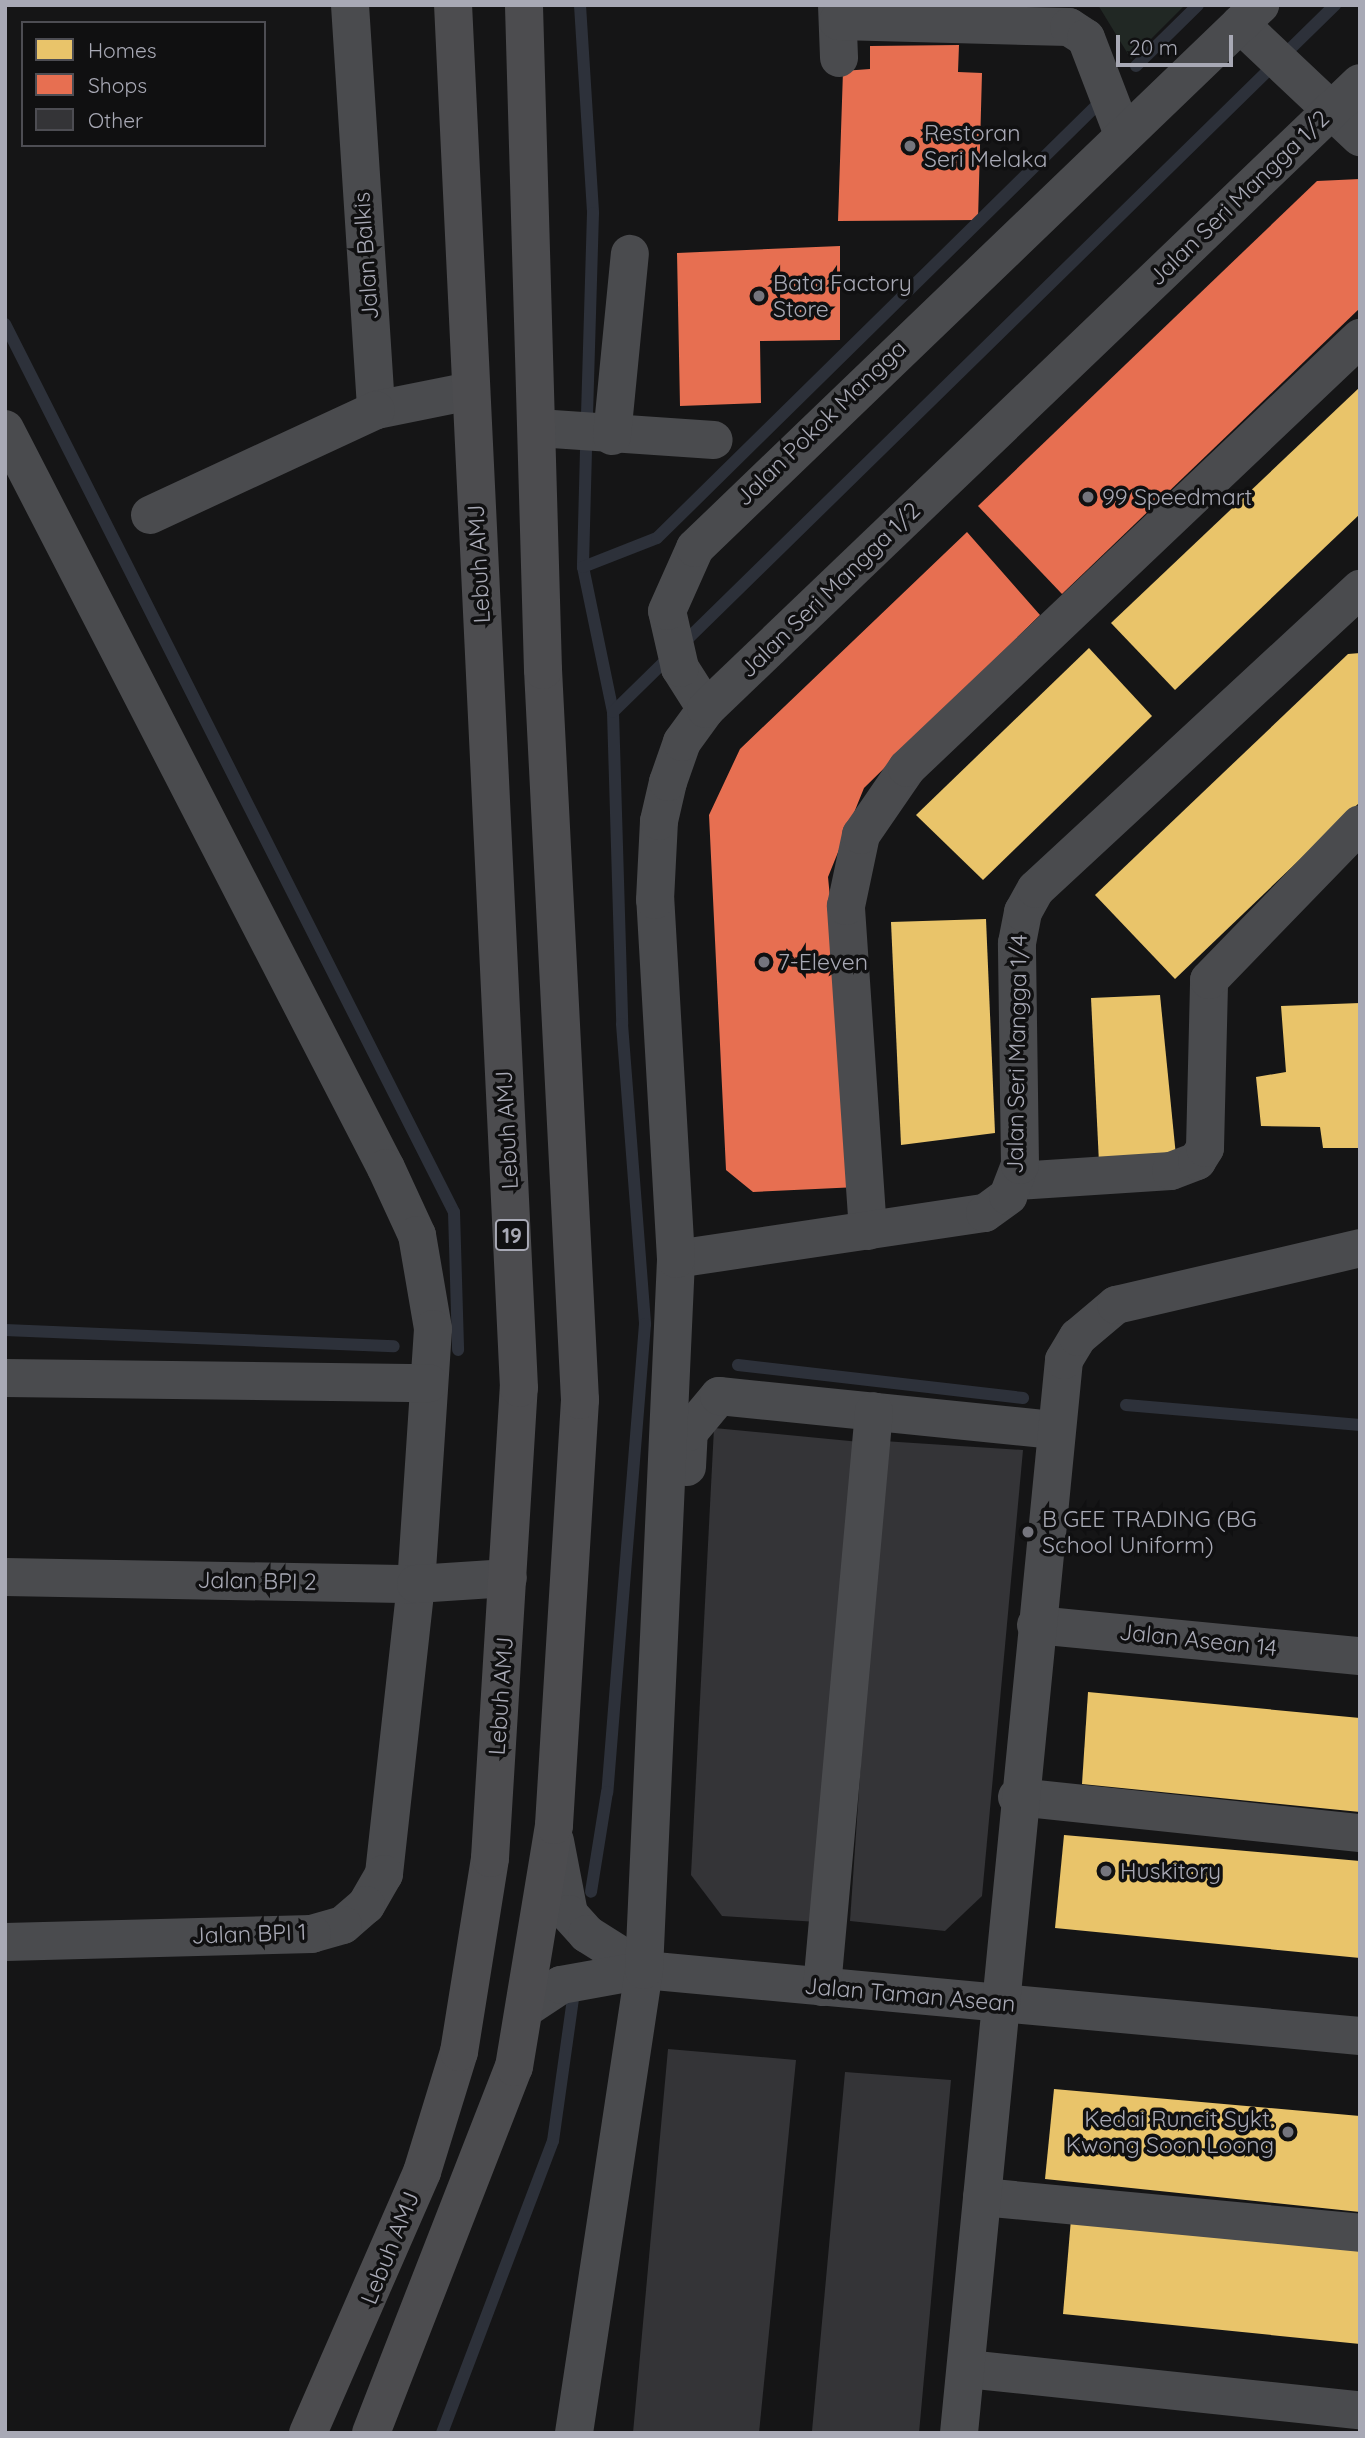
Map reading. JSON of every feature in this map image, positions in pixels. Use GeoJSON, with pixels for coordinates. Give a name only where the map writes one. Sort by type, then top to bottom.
{"type":"FeatureCollection","features":[{"type":"Feature","properties":{"kind":"highway","name":"Lebuh AMJ"},"geometry":{"type":"LineString","coordinates":[[308,2433],[422,2172],[459,2052],[490,1858],[508,1578],[519,1388],[453,5]]}},
{"type":"Feature","properties":{"kind":"highway"},"geometry":{"type":"LineString","coordinates":[[371,2433],[487,2140],[526,2008],[554,1825],[580,1400],[543,670],[524,5]]}},
{"type":"Feature","properties":{"kind":"street","name":"Jalan Balkis"},"geometry":{"type":"LineString","coordinates":[[350,5],[376,410]]}},
{"type":"Feature","properties":{"kind":"street"},"geometry":{"type":"LineString","coordinates":[[1254,25],[1298,79],[1360,137]]}},
{"type":"Feature","properties":{"kind":"street","name":"Jalan Pokok Mangga"},"geometry":{"type":"LineString","coordinates":[[706,709],[680,668],[667,611],[683,564],[708,531],[1122,132],[1254,25]]}},
{"type":"Feature","properties":{"kind":"street"},"geometry":{"type":"LineString","coordinates":[[838,28],[1069,27],[1086,38],[1122,132]]}},
{"type":"Feature","properties":{"kind":"street","name":"Jalan Seri Mangga 1/2"},"geometry":{"type":"LineString","coordinates":[[655,1971],[676,1259],[655,858],[668,782],[682,742],[706,709],[1360,83]]}},
{"type":"Feature","properties":{"kind":"street"},"geometry":{"type":"LineString","coordinates":[[612,436],[630,254]]}},
{"type":"Feature","properties":{"kind":"street"},"geometry":{"type":"LineString","coordinates":[[868,1231],[846,905],[862,835],[907,768],[1360,338]]}},
{"type":"Feature","properties":{"kind":"street"},"geometry":{"type":"LineString","coordinates":[[150,515],[376,410],[471,391]]}},
{"type":"Feature","properties":{"kind":"street"},"geometry":{"type":"LineString","coordinates":[[538,428],[612,436],[714,440]]}},
{"type":"Feature","properties":{"kind":"street","name":"Jalan BPI 1"},"geometry":{"type":"LineString","coordinates":[[5,429],[241,876],[417,1235],[432,1297],[416,1584],[384,1874],[366,1905],[344,1925],[312,1934],[5,1942]]}},
{"type":"Feature","properties":{"kind":"street","name":"Jalan Seri Mangga 1/4"},"geometry":{"type":"LineString","coordinates":[[676,1259],[985,1213],[1017,1181],[1023,912],[1036,889],[1360,589]]}},
{"type":"Feature","properties":{"kind":"street"},"geometry":{"type":"LineString","coordinates":[[1017,1181],[1171,1171],[1198,1161],[1205,1148],[1209,979],[1360,824]]}},
{"type":"Feature","properties":{"kind":"street"},"geometry":{"type":"LineString","coordinates":[[959,2433],[1017,1797],[1064,1360],[1078,1336],[1116,1305],[1360,1248]]}},
{"type":"Feature","properties":{"kind":"street"},"geometry":{"type":"LineString","coordinates":[[5,1378],[429,1383]]}},
{"type":"Feature","properties":{"kind":"street"},"geometry":{"type":"LineString","coordinates":[[574,2433],[655,1971],[689,1432],[719,1396],[1055,1430]]}},
{"type":"Feature","properties":{"kind":"street"},"geometry":{"type":"LineString","coordinates":[[822,1987],[874,1411]]}},
{"type":"Feature","properties":{"kind":"street","name":"Jalan BPI 2"},"geometry":{"type":"LineString","coordinates":[[5,1577],[416,1584],[508,1578]]}},
{"type":"Feature","properties":{"kind":"street","name":"Jalan Asean 14"},"geometry":{"type":"LineString","coordinates":[[1036,1625],[1360,1656]]}},
{"type":"Feature","properties":{"kind":"street"},"geometry":{"type":"LineString","coordinates":[[1017,1797],[1360,1833]]}},
{"type":"Feature","properties":{"kind":"street","name":"Jalan Taman Asean"},"geometry":{"type":"LineString","coordinates":[[554,1825],[569,1913],[587,1934],[655,1971],[1360,2036]]}},
{"type":"Feature","properties":{"kind":"street"},"geometry":{"type":"LineString","coordinates":[[526,2008],[561,1985],[655,1971]]}},
{"type":"Feature","properties":{"kind":"street"},"geometry":{"type":"LineString","coordinates":[[982,2197],[1360,2233]]}},
{"type":"Feature","properties":{"kind":"street"},"geometry":{"type":"LineString","coordinates":[[967,2368],[1360,2410]]}},
{"type":"Feature","properties":{"kind":"shaded area"},"geometry":{"type":"Polygon","coordinates":[[[1098,5],[1185,5],[1131,59],[1098,5]]]}},
{"type":"Feature","properties":{"kind":"building: Homes"},"geometry":{"type":"Polygon","coordinates":[[[1360,387],[1360,514],[1175,690],[1111,623],[1360,387]]]}},
{"type":"Feature","properties":{"kind":"building: Homes"},"geometry":{"type":"Polygon","coordinates":[[[1089,648],[1152,716],[983,880],[916,815],[1089,648]]]}},
{"type":"Feature","properties":{"kind":"building: Homes"},"geometry":{"type":"Polygon","coordinates":[[[1360,653],[1360,802],[1175,979],[1095,895],[1348,654],[1360,653]]]}},
{"type":"Feature","properties":{"kind":"building: Homes"},"geometry":{"type":"Polygon","coordinates":[[[986,919],[995,1133],[901,1145],[891,922],[986,919]]]}},
{"type":"Feature","properties":{"kind":"building: Homes"},"geometry":{"type":"Polygon","coordinates":[[[1160,995],[1176,1156],[1099,1163],[1091,998],[1160,995]]]}},
{"type":"Feature","properties":{"kind":"building: Homes"},"geometry":{"type":"Polygon","coordinates":[[[1360,1003],[1360,1148],[1323,1148],[1320,1127],[1261,1126],[1256,1077],[1286,1072],[1281,1006],[1360,1003]]]}},
{"type":"Feature","properties":{"kind":"building: Homes"},"geometry":{"type":"Polygon","coordinates":[[[1088,1692],[1360,1718],[1360,1812],[1082,1784],[1088,1692]]]}},
{"type":"Feature","properties":{"kind":"building: Homes"},"geometry":{"type":"Polygon","coordinates":[[[1064,1835],[1360,1861],[1360,1958],[1055,1928],[1064,1835]]]}},
{"type":"Feature","properties":{"kind":"building: Homes"},"geometry":{"type":"Polygon","coordinates":[[[1054,2089],[1360,2116],[1360,2212],[1045,2179],[1054,2089]]]}},
{"type":"Feature","properties":{"kind":"building: Homes"},"geometry":{"type":"Polygon","coordinates":[[[1071,2219],[1360,2250],[1360,2344],[1063,2314],[1071,2219]]]}},
{"type":"Feature","properties":{"kind":"building: Shops","name":"Restoran Seri Melaka"},"geometry":{"type":"Polygon","coordinates":[[[959,45],[958,72],[982,73],[978,220],[838,221],[843,71],[870,69],[870,46],[959,45]]]}},
{"type":"Feature","properties":{"kind":"building: Shops"},"geometry":{"type":"Polygon","coordinates":[[[1360,179],[1360,308],[1062,594],[978,506],[1317,181],[1360,179]]]}},
{"type":"Feature","properties":{"kind":"building: Shops","name":"Bata Factory Store"},"geometry":{"type":"Polygon","coordinates":[[[840,246],[840,340],[760,341],[761,403],[680,406],[677,253],[840,246]]]}},
{"type":"Feature","properties":{"kind":"building: Shops"},"geometry":{"type":"Polygon","coordinates":[[[967,532],[1040,615],[864,788],[828,877],[858,1187],[753,1192],[726,1170],[709,815],[740,749],[967,532]]]}},
{"type":"Feature","properties":{"kind":"building: Other"},"geometry":{"type":"Polygon","coordinates":[[[714,1428],[860,1442],[818,1922],[722,1916],[691,1875],[714,1428]]]}},
{"type":"Feature","properties":{"kind":"building: Other"},"geometry":{"type":"Polygon","coordinates":[[[883,1441],[1023,1450],[982,1896],[945,1931],[850,1921],[883,1441]]]}},
{"type":"Feature","properties":{"kind":"building: Other"},"geometry":{"type":"Polygon","coordinates":[[[668,2049],[796,2060],[759,2433],[633,2433],[668,2049]]]}},
{"type":"Feature","properties":{"kind":"building: Other"},"geometry":{"type":"Polygon","coordinates":[[[845,2072],[951,2080],[919,2433],[812,2431],[845,2072]]]}},
{"type":"Feature","properties":{"kind":"waterway"},"geometry":{"type":"LineString","coordinates":[[580,5],[593,213],[587,413]]}},
{"type":"Feature","properties":{"kind":"waterway"},"geometry":{"type":"LineString","coordinates":[[1136,66],[1198,5]]}},
{"type":"Feature","properties":{"kind":"waterway"},"geometry":{"type":"LineString","coordinates":[[613,712],[1335,5]]}},
{"type":"Feature","properties":{"kind":"waterway"},"geometry":{"type":"LineString","coordinates":[[583,567],[657,538],[1101,101]]}},
{"type":"Feature","properties":{"kind":"waterway"},"geometry":{"type":"LineString","coordinates":[[5,324],[454,1212],[458,1350]]}},
{"type":"Feature","properties":{"kind":"waterway"},"geometry":{"type":"LineString","coordinates":[[586,450],[583,567],[613,712],[622,1024],[645,1324],[607,1792],[591,1892]]}},
{"type":"Feature","properties":{"kind":"waterway"},"geometry":{"type":"LineString","coordinates":[[5,1330],[394,1346]]}},
{"type":"Feature","properties":{"kind":"waterway"},"geometry":{"type":"LineString","coordinates":[[738,1365],[1023,1398]]}},
{"type":"Feature","properties":{"kind":"waterway"},"geometry":{"type":"LineString","coordinates":[[1126,1405],[1360,1425]]}},
{"type":"Feature","properties":{"kind":"waterway"},"geometry":{"type":"LineString","coordinates":[[442,2433],[553,2141],[573,1998]]}},
{"type":"Feature","properties":{"kind":"place","name":"Restoran Seri Melaka"},"geometry":{"type":"Point","coordinates":[910,146]}},
{"type":"Feature","properties":{"kind":"place","name":"Bata Factory Store"},"geometry":{"type":"Point","coordinates":[759,296]}},
{"type":"Feature","properties":{"kind":"place","name":"99 Speedmart"},"geometry":{"type":"Point","coordinates":[1088,497]}},
{"type":"Feature","properties":{"kind":"place","name":"7-Eleven"},"geometry":{"type":"Point","coordinates":[764,962]}},
{"type":"Feature","properties":{"kind":"place","name":"B GEE TRADING (BG School Uniform)"},"geometry":{"type":"Point","coordinates":[1028,1532]}},
{"type":"Feature","properties":{"kind":"place","name":"Huskitory"},"geometry":{"type":"Point","coordinates":[1106,1871]}},
{"type":"Feature","properties":{"kind":"place","name":"Kedai Runcit Sykt. Kwong Soon Loong"},"geometry":{"type":"Point","coordinates":[1288,2132]}}]}
